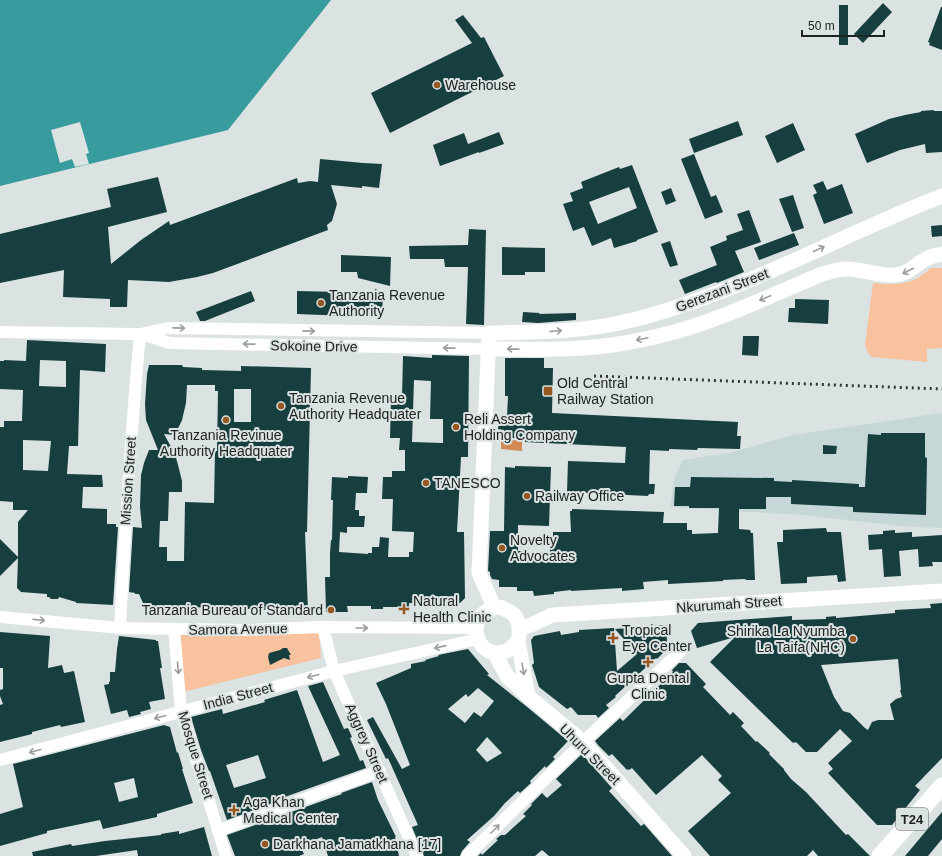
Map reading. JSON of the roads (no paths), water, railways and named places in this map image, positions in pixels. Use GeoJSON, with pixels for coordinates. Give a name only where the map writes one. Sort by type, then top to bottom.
{"type":"FeatureCollection","features":[{"type":"Feature","properties":{"kind":"highway","name":"T24"},"geometry":{"type":"LineString","coordinates":[[880,856],[942,786]]}},
{"type":"Feature","properties":{"kind":"main road","name":"Gerezani Street"},"geometry":{"type":"LineString","coordinates":[[489,333],[544,332],[589,328],[614,324],[689,304],[784,266],[882,220],[942,196]]}},
{"type":"Feature","properties":{"kind":"main road","name":"Gerezani Street"},"geometry":{"type":"LineString","coordinates":[[488,349],[562,350],[624,343],[659,336],[729,314],[822,274],[846,269],[894,275],[903,274],[910,271],[928,257],[942,254]]}},
{"type":"Feature","properties":{"kind":"main road"},"geometry":{"type":"LineString","coordinates":[[489,333],[479,573],[494,607]]}},
{"type":"Feature","properties":{"kind":"main road","name":"Nkurumah Street"},"geometry":{"type":"LineString","coordinates":[[517,628],[552,615],[942,591]]}},
{"type":"Feature","properties":{"kind":"main road"},"geometry":{"type":"LineString","coordinates":[[517,628],[508,651],[495,654],[485,649],[481,645],[477,633],[481,617],[485,612],[494,607],[501,606],[517,628],[528,696]]}},
{"type":"Feature","properties":{"kind":"main road","name":"Uhuru Street"},"geometry":{"type":"LineString","coordinates":[[495,654],[507,676],[528,696],[583,742],[684,856]]}},
{"type":"Feature","properties":{"kind":"street","name":"Sokoine Drive"},"geometry":{"type":"LineString","coordinates":[[0,332],[140,334],[168,328],[489,333]]}},
{"type":"Feature","properties":{"kind":"street","name":"Sokoine Drive"},"geometry":{"type":"LineString","coordinates":[[140,334],[169,343],[488,349]]}},
{"type":"Feature","properties":{"kind":"street","name":"Mission Street"},"geometry":{"type":"LineString","coordinates":[[120,628],[124,537],[140,334]]}},
{"type":"Feature","properties":{"kind":"street","name":"Samora Avenue"},"geometry":{"type":"LineString","coordinates":[[0,617],[120,628],[248,630],[323,627],[477,633]]}},
{"type":"Feature","properties":{"kind":"street","name":"Aggrey Street"},"geometry":{"type":"LineString","coordinates":[[323,627],[334,671],[417,856]]}},
{"type":"Feature","properties":{"kind":"street","name":"Mosque Street"},"geometry":{"type":"LineString","coordinates":[[174,629],[181,711],[226,856]]}},
{"type":"Feature","properties":{"kind":"street","name":"India Street"},"geometry":{"type":"LineString","coordinates":[[0,760],[477,633]]}},
{"type":"Feature","properties":{"kind":"street"},"geometry":{"type":"LineString","coordinates":[[467,856],[583,742],[681,651]]}},
{"type":"Feature","properties":{"kind":"street"},"geometry":{"type":"LineString","coordinates":[[218,831],[380,772]]}},
{"type":"Feature","properties":{"kind":"water"},"geometry":{"type":"Polygon","coordinates":[[[0,0],[331,0],[228,130],[0,186],[0,0]]]}},
{"type":"Feature","properties":{"kind":"railway"},"geometry":{"type":"LineString","coordinates":[[594,376],[942,389]]}},
{"type":"Feature","properties":{"kind":"place","name":"Warehouse"},"geometry":{"type":"Point","coordinates":[437,85]}},
{"type":"Feature","properties":{"kind":"place","name":"Tanzania Revenue Authority"},"geometry":{"type":"Point","coordinates":[321,303]}},
{"type":"Feature","properties":{"kind":"place","name":"Old Central Railway Station"},"geometry":{"type":"Point","coordinates":[548,391]}},
{"type":"Feature","properties":{"kind":"place","name":"Tanzania Revenue Authority Headquater"},"geometry":{"type":"Point","coordinates":[281,406]}},
{"type":"Feature","properties":{"kind":"place","name":"Tanzania Revinue Authority Headquater"},"geometry":{"type":"Point","coordinates":[226,420]}},
{"type":"Feature","properties":{"kind":"place","name":"Reli Assert Holding Company"},"geometry":{"type":"Point","coordinates":[456,427]}},
{"type":"Feature","properties":{"kind":"place","name":"TANESCO"},"geometry":{"type":"Point","coordinates":[426,483]}},
{"type":"Feature","properties":{"kind":"place","name":"Railway Office"},"geometry":{"type":"Point","coordinates":[527,496]}},
{"type":"Feature","properties":{"kind":"place","name":"Novelty Advocates"},"geometry":{"type":"Point","coordinates":[502,548]}},
{"type":"Feature","properties":{"kind":"place","name":"Natural Health Clinic"},"geometry":{"type":"Point","coordinates":[404,609]}},
{"type":"Feature","properties":{"kind":"place","name":"Tanzania Bureau of Standard"},"geometry":{"type":"Point","coordinates":[331,610]}},
{"type":"Feature","properties":{"kind":"place","name":"Tropical Eye Center"},"geometry":{"type":"Point","coordinates":[613,638]}},
{"type":"Feature","properties":{"kind":"place","name":"Shirika La Nyumba La Taifa(NHC)"},"geometry":{"type":"Point","coordinates":[853,639]}},
{"type":"Feature","properties":{"kind":"place","name":"Gupta Dental Clinic"},"geometry":{"type":"Point","coordinates":[648,662]}},
{"type":"Feature","properties":{"kind":"place","name":"Aga Khan Medical Center"},"geometry":{"type":"Point","coordinates":[234,810]}},
{"type":"Feature","properties":{"kind":"place","name":"Darkhana Jamatkhana [17]"},"geometry":{"type":"Point","coordinates":[265,844]}}]}
